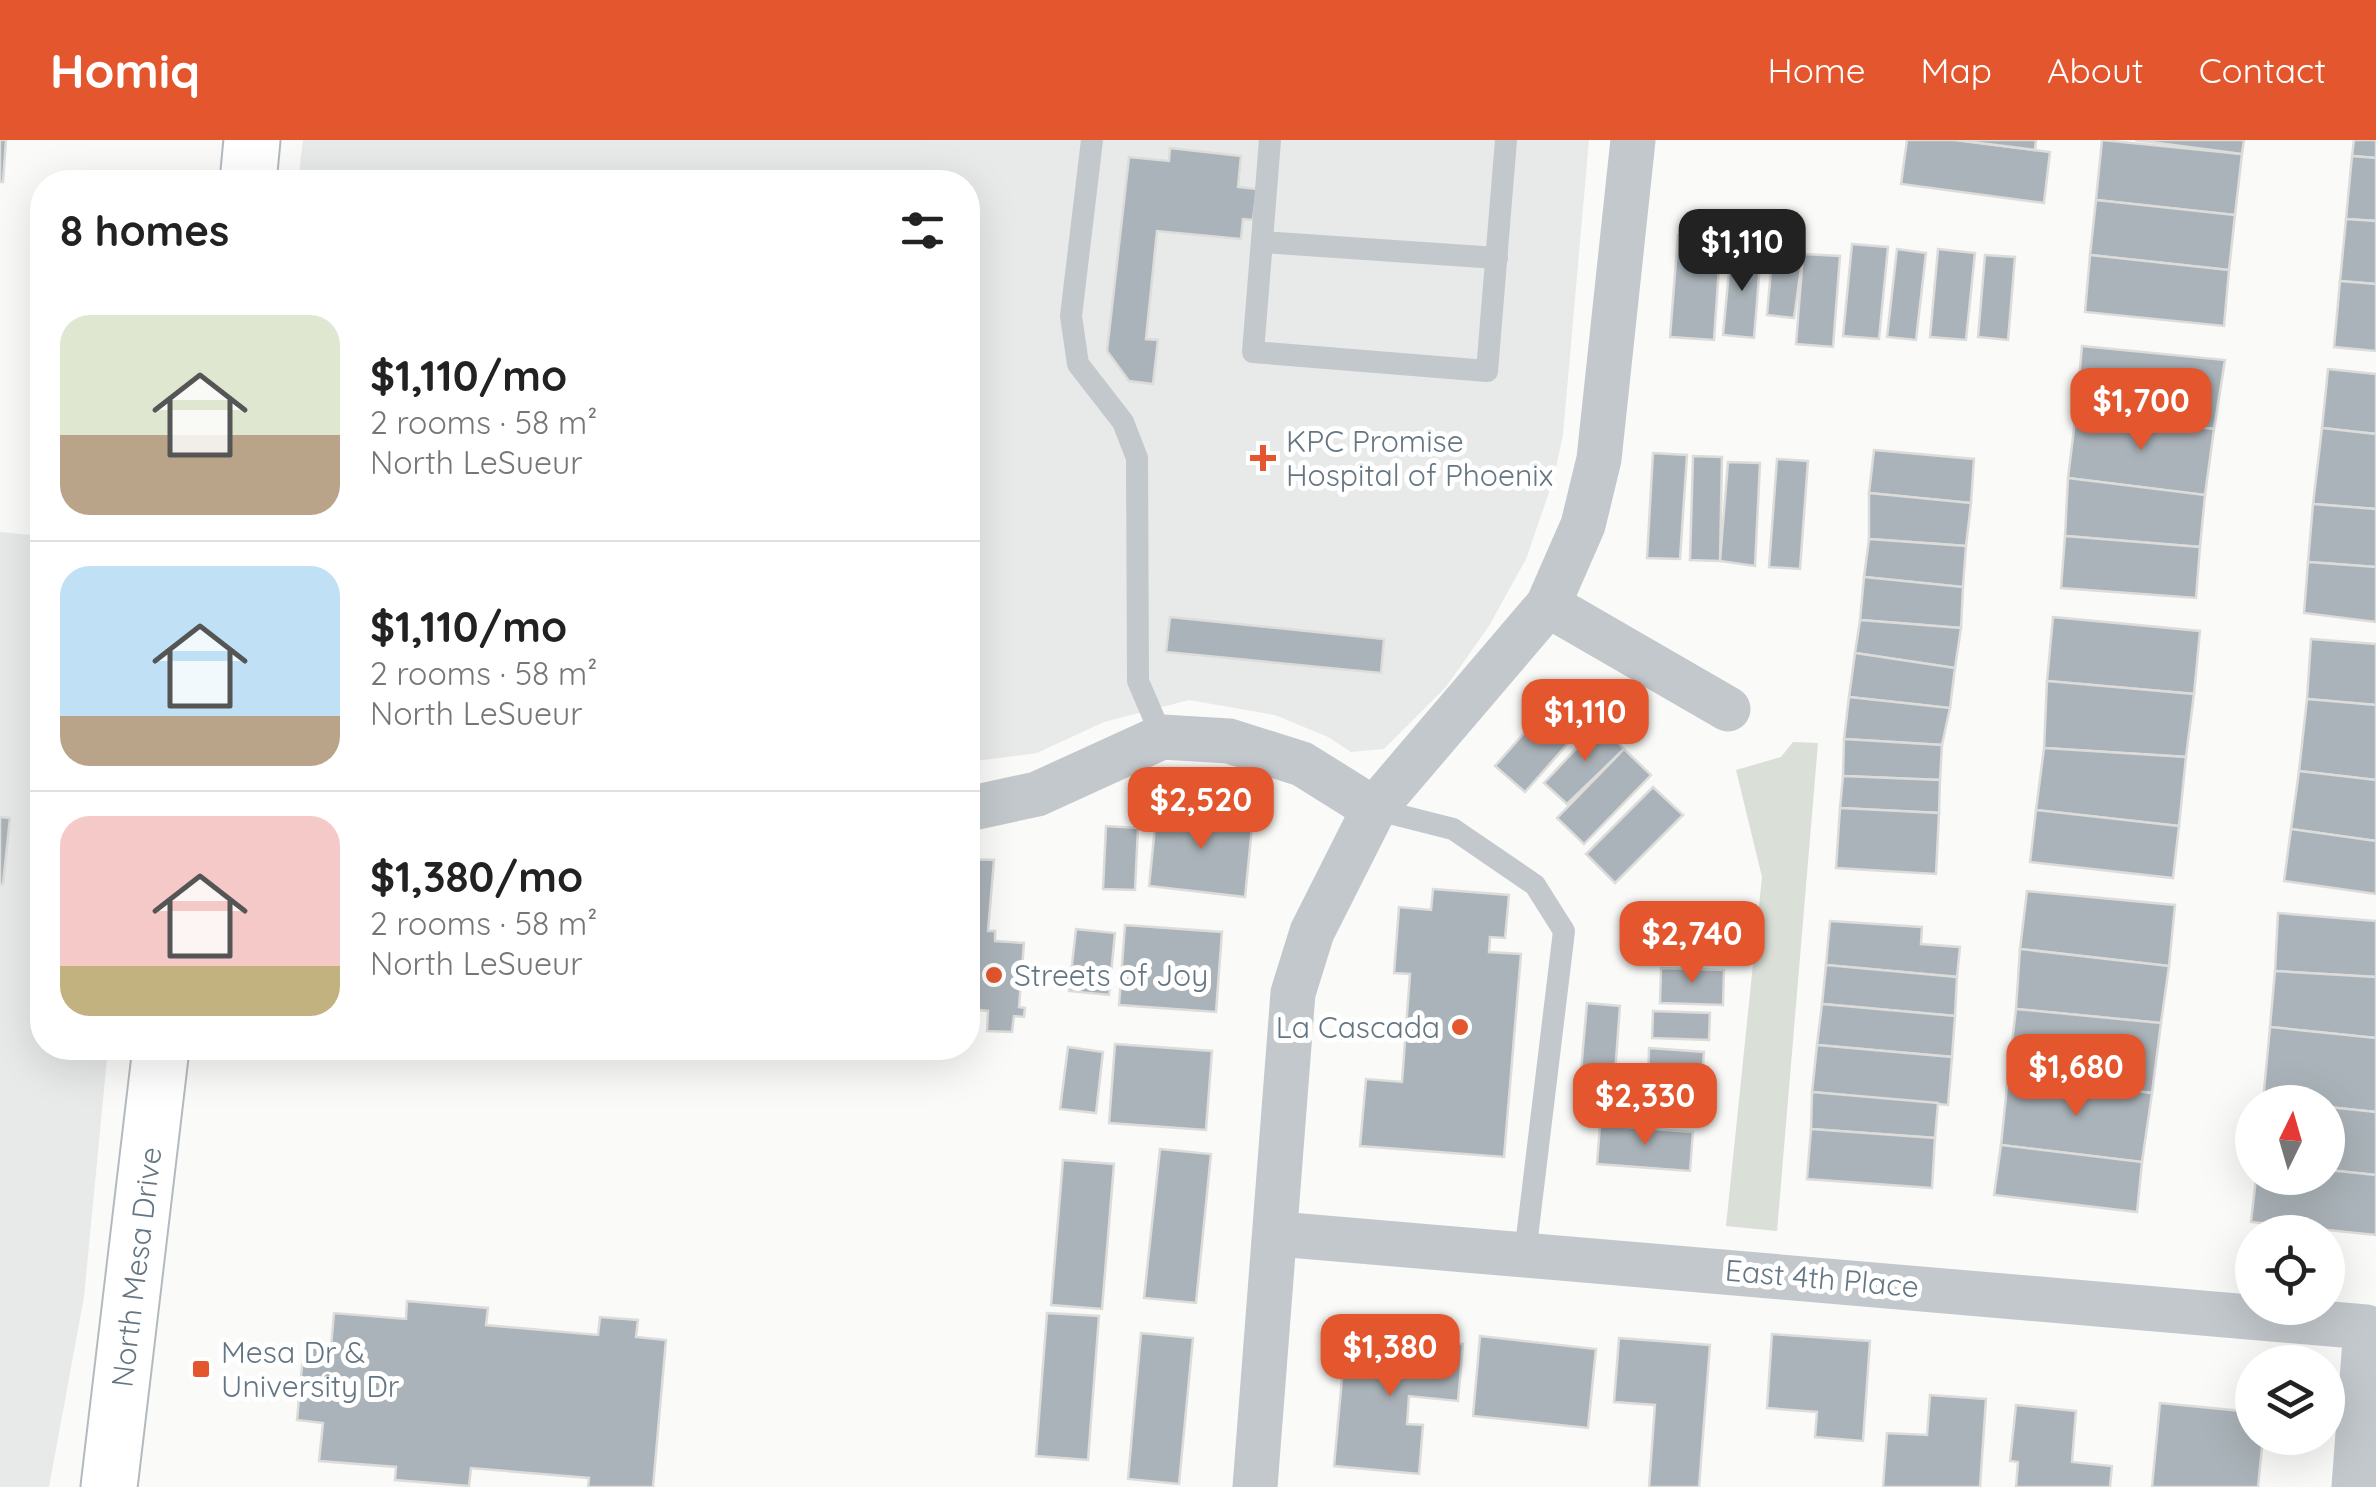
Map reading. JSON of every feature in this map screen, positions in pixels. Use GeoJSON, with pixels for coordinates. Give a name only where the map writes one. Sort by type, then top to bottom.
{"type":"FeatureCollection","features":[{"type":"Feature","properties":{"kind":"main road"},"geometry":{"type":"LineString","coordinates":[[249,170],[252,140]]}},
{"type":"Feature","properties":{"kind":"main road","name":"North Mesa Drive"},"geometry":{"type":"LineString","coordinates":[[110,1487],[160,1060]]}},
{"type":"Feature","properties":{"kind":"street"},"geometry":{"type":"LineString","coordinates":[[1256,1487],[1278,1234],[1293,993],[1312,932],[1374,809],[1548,605],[1582,525],[1599,459],[1632,140]]}},
{"type":"Feature","properties":{"kind":"street"},"geometry":{"type":"LineString","coordinates":[[1548,605],[1728,710]]}},
{"type":"Feature","properties":{"kind":"street"},"geometry":{"type":"LineString","coordinates":[[980,806],[1037,794],[1162,738],[1228,741],[1302,764],[1374,809]]}},
{"type":"Feature","properties":{"kind":"street","name":"East 4th Place"},"geometry":{"type":"LineString","coordinates":[[1278,1234],[2371,1322]]}},
{"type":"Feature","properties":{"kind":"street"},"geometry":{"type":"LineString","coordinates":[[2354,1487],[2371,1322]]}},
{"type":"Feature","properties":{"kind":"lane"},"geometry":{"type":"LineString","coordinates":[[1092,140],[1071,316],[1078,364],[1123,422],[1137,458],[1138,681],[1162,738]]}},
{"type":"Feature","properties":{"kind":"lane"},"geometry":{"type":"LineString","coordinates":[[1270,140],[1253,352],[1487,371],[1506,140]]}},
{"type":"Feature","properties":{"kind":"lane"},"geometry":{"type":"LineString","coordinates":[[1262,242],[1497,258]]}},
{"type":"Feature","properties":{"kind":"lane"},"geometry":{"type":"LineString","coordinates":[[1374,809],[1454,829],[1535,886],[1564,932],[1525,1254]]}},
{"type":"Feature","properties":{"kind":"shaded area","name":"KPC Promise Hospital of Phoenix"},"geometry":{"type":"Polygon","coordinates":[[[303,140],[1589,140],[1563,435],[1553,481],[1526,559],[1489,626],[1446,687],[1384,749],[1351,752],[1328,737],[1275,715],[1189,700],[1104,722],[1037,753],[980,760],[980,170],[299,170],[303,140]]]}},
{"type":"Feature","properties":{"kind":"shaded area"},"geometry":{"type":"Polygon","coordinates":[[[0,532],[30,535],[30,1060],[107,1060],[84,1297],[49,1487],[0,1487],[0,532]]]}},
{"type":"Feature","properties":{"kind":"shaded area"},"geometry":{"type":"Polygon","coordinates":[[[1793,742],[1818,743],[1777,1231],[1726,1226],[1762,877],[1736,770],[1781,757],[1793,742]]]}},
{"type":"Feature","properties":{"kind":"building"},"geometry":{"type":"Polygon","coordinates":[[[0,140],[6,140],[3,182],[0,182],[0,140]]]}},
{"type":"Feature","properties":{"kind":"building"},"geometry":{"type":"Polygon","coordinates":[[[1907,140],[1956,140],[2050,152],[2044,203],[1901,184],[1907,140]]]}},
{"type":"Feature","properties":{"kind":"building"},"geometry":{"type":"Polygon","coordinates":[[[1956,140],[2036,140],[2035,150],[1956,140]]]}},
{"type":"Feature","properties":{"kind":"building"},"geometry":{"type":"Polygon","coordinates":[[[2102,140],[2242,154],[2235,215],[2096,200],[2102,140]]]}},
{"type":"Feature","properties":{"kind":"building"},"geometry":{"type":"Polygon","coordinates":[[[2135,140],[2244,140],[2242,154],[2135,140]]]}},
{"type":"Feature","properties":{"kind":"building"},"geometry":{"type":"Polygon","coordinates":[[[2354,140],[2376,140],[2376,158],[2352,156],[2354,140]]]}},
{"type":"Feature","properties":{"kind":"building"},"geometry":{"type":"Polygon","coordinates":[[[1170,148],[1241,156],[1238,187],[1257,189],[1253,220],[1243,219],[1241,239],[1157,231],[1146,339],[1158,340],[1153,384],[1129,381],[1107,351],[1129,157],[1169,161],[1170,148]]]}},
{"type":"Feature","properties":{"kind":"building"},"geometry":{"type":"Polygon","coordinates":[[[2352,156],[2376,158],[2376,221],[2346,219],[2352,156]]]}},
{"type":"Feature","properties":{"kind":"building"},"geometry":{"type":"Polygon","coordinates":[[[2096,200],[2235,215],[2229,270],[2090,255],[2096,200]]]}},
{"type":"Feature","properties":{"kind":"building"},"geometry":{"type":"Polygon","coordinates":[[[2346,219],[2376,221],[2376,284],[2340,281],[2346,219]]]}},
{"type":"Feature","properties":{"kind":"building"},"geometry":{"type":"Polygon","coordinates":[[[1678,235],[1721,238],[1714,340],[1670,337],[1678,235]]]}},
{"type":"Feature","properties":{"kind":"building"},"geometry":{"type":"Polygon","coordinates":[[[1852,244],[1888,247],[1879,339],[1843,336],[1852,244]]]}},
{"type":"Feature","properties":{"kind":"building"},"geometry":{"type":"Polygon","coordinates":[[[1773,248],[1803,254],[1794,318],[1767,315],[1773,248]]]}},
{"type":"Feature","properties":{"kind":"building"},"geometry":{"type":"Polygon","coordinates":[[[1897,249],[1926,253],[1916,340],[1887,337],[1897,249]]]}},
{"type":"Feature","properties":{"kind":"building"},"geometry":{"type":"Polygon","coordinates":[[[1938,249],[1975,253],[1966,340],[1930,337],[1938,249]]]}},
{"type":"Feature","properties":{"kind":"building"},"geometry":{"type":"Polygon","coordinates":[[[1731,250],[1761,253],[1754,338],[1723,335],[1731,250]]]}},
{"type":"Feature","properties":{"kind":"building"},"geometry":{"type":"Polygon","coordinates":[[[1803,254],[1840,256],[1833,347],[1796,344],[1803,254]]]}},
{"type":"Feature","properties":{"kind":"building"},"geometry":{"type":"Polygon","coordinates":[[[1985,255],[2015,257],[2008,340],[1978,337],[1985,255]]]}},
{"type":"Feature","properties":{"kind":"building"},"geometry":{"type":"Polygon","coordinates":[[[2090,255],[2229,270],[2224,326],[2085,312],[2090,255]]]}},
{"type":"Feature","properties":{"kind":"building"},"geometry":{"type":"Polygon","coordinates":[[[2340,281],[2376,284],[2376,351],[2334,347],[2340,281]]]}},
{"type":"Feature","properties":{"kind":"building"},"geometry":{"type":"Polygon","coordinates":[[[2082,346],[2225,360],[2214,429],[2076,412],[2082,346]]]}},
{"type":"Feature","properties":{"kind":"building"},"geometry":{"type":"Polygon","coordinates":[[[2328,369],[2376,374],[2376,434],[2322,428],[2328,369]]]}},
{"type":"Feature","properties":{"kind":"building"},"geometry":{"type":"Polygon","coordinates":[[[2076,412],[2214,429],[2205,495],[2068,478],[2076,412]]]}},
{"type":"Feature","properties":{"kind":"building"},"geometry":{"type":"Polygon","coordinates":[[[2322,428],[2376,434],[2376,509],[2313,504],[2322,428]]]}},
{"type":"Feature","properties":{"kind":"building"},"geometry":{"type":"Polygon","coordinates":[[[1874,450],[1974,459],[1971,503],[1869,493],[1874,450]]]}},
{"type":"Feature","properties":{"kind":"building"},"geometry":{"type":"Polygon","coordinates":[[[1653,453],[1687,455],[1680,559],[1647,558],[1653,453]]]}},
{"type":"Feature","properties":{"kind":"building"},"geometry":{"type":"Polygon","coordinates":[[[1693,456],[1722,457],[1720,561],[1690,560],[1693,456]]]}},
{"type":"Feature","properties":{"kind":"building"},"geometry":{"type":"Polygon","coordinates":[[[1777,459],[1808,461],[1800,569],[1769,567],[1777,459]]]}},
{"type":"Feature","properties":{"kind":"building"},"geometry":{"type":"Polygon","coordinates":[[[1728,462],[1760,463],[1755,566],[1720,561],[1728,462]]]}},
{"type":"Feature","properties":{"kind":"building"},"geometry":{"type":"Polygon","coordinates":[[[2068,478],[2205,495],[2200,547],[2065,536],[2068,478]]]}},
{"type":"Feature","properties":{"kind":"building"},"geometry":{"type":"Polygon","coordinates":[[[1869,493],[1971,503],[1966,546],[1869,539],[1869,493]]]}},
{"type":"Feature","properties":{"kind":"building"},"geometry":{"type":"Polygon","coordinates":[[[2313,504],[2376,509],[2376,567],[2308,562],[2313,504]]]}},
{"type":"Feature","properties":{"kind":"building"},"geometry":{"type":"Polygon","coordinates":[[[2065,536],[2200,547],[2196,598],[2061,588],[2065,536]]]}},
{"type":"Feature","properties":{"kind":"building"},"geometry":{"type":"Polygon","coordinates":[[[1869,539],[1966,546],[1963,587],[1864,577],[1869,539]]]}},
{"type":"Feature","properties":{"kind":"building"},"geometry":{"type":"Polygon","coordinates":[[[2308,562],[2376,567],[2376,622],[2304,613],[2308,562]]]}},
{"type":"Feature","properties":{"kind":"building"},"geometry":{"type":"Polygon","coordinates":[[[1864,577],[1963,587],[1961,628],[1860,620],[1864,577]]]}},
{"type":"Feature","properties":{"kind":"building"},"geometry":{"type":"Polygon","coordinates":[[[1170,617],[1384,639],[1381,673],[1166,652],[1170,617]]]}},
{"type":"Feature","properties":{"kind":"building"},"geometry":{"type":"Polygon","coordinates":[[[2053,617],[2200,631],[2194,694],[2047,681],[2053,617]]]}},
{"type":"Feature","properties":{"kind":"building"},"geometry":{"type":"Polygon","coordinates":[[[1860,620],[1961,628],[1955,668],[1855,653],[1860,620]]]}},
{"type":"Feature","properties":{"kind":"building"},"geometry":{"type":"Polygon","coordinates":[[[2311,639],[2376,644],[2376,705],[2307,699],[2311,639]]]}},
{"type":"Feature","properties":{"kind":"building"},"geometry":{"type":"Polygon","coordinates":[[[1855,653],[1955,668],[1950,708],[1849,697],[1855,653]]]}},
{"type":"Feature","properties":{"kind":"building"},"geometry":{"type":"Polygon","coordinates":[[[2047,681],[2194,694],[2186,757],[2044,748],[2047,681]]]}},
{"type":"Feature","properties":{"kind":"building"},"geometry":{"type":"Polygon","coordinates":[[[1564,688],[1594,714],[1525,792],[1495,766],[1564,688]]]}},
{"type":"Feature","properties":{"kind":"building"},"geometry":{"type":"Polygon","coordinates":[[[1849,697],[1950,708],[1942,745],[1844,739],[1849,697]]]}},
{"type":"Feature","properties":{"kind":"building"},"geometry":{"type":"Polygon","coordinates":[[[2307,699],[2376,705],[2376,780],[2299,771],[2307,699]]]}},
{"type":"Feature","properties":{"kind":"building"},"geometry":{"type":"Polygon","coordinates":[[[1601,722],[1624,749],[1567,804],[1544,783],[1601,722]]]}},
{"type":"Feature","properties":{"kind":"building"},"geometry":{"type":"Polygon","coordinates":[[[1844,739],[1942,745],[1940,780],[1843,776],[1844,739]]]}},
{"type":"Feature","properties":{"kind":"building"},"geometry":{"type":"Polygon","coordinates":[[[2044,748],[2186,757],[2179,826],[2036,810],[2044,748]]]}},
{"type":"Feature","properties":{"kind":"building"},"geometry":{"type":"Polygon","coordinates":[[[1624,749],[1651,775],[1584,844],[1557,818],[1624,749]]]}},
{"type":"Feature","properties":{"kind":"building"},"geometry":{"type":"Polygon","coordinates":[[[2299,771],[2376,780],[2376,841],[2291,829],[2299,771]]]}},
{"type":"Feature","properties":{"kind":"building"},"geometry":{"type":"Polygon","coordinates":[[[1843,776],[1940,780],[1939,813],[1840,808],[1843,776]]]}},
{"type":"Feature","properties":{"kind":"building"},"geometry":{"type":"Polygon","coordinates":[[[1653,787],[1683,815],[1615,883],[1586,854],[1653,787]]]}},
{"type":"Feature","properties":{"kind":"building"},"geometry":{"type":"Polygon","coordinates":[[[1157,807],[1253,817],[1245,897],[1149,886],[1157,807]]]}},
{"type":"Feature","properties":{"kind":"building"},"geometry":{"type":"Polygon","coordinates":[[[1840,808],[1939,813],[1936,874],[1836,868],[1840,808]]]}},
{"type":"Feature","properties":{"kind":"building"},"geometry":{"type":"Polygon","coordinates":[[[2036,810],[2179,826],[2173,878],[2030,862],[2036,810]]]}},
{"type":"Feature","properties":{"kind":"building"},"geometry":{"type":"Polygon","coordinates":[[[0,817],[10,818],[3,884],[0,884],[0,817]]]}},
{"type":"Feature","properties":{"kind":"building"},"geometry":{"type":"Polygon","coordinates":[[[1106,826],[1138,828],[1135,890],[1103,889],[1106,826]]]}},
{"type":"Feature","properties":{"kind":"building"},"geometry":{"type":"Polygon","coordinates":[[[2291,829],[2376,841],[2376,894],[2284,881],[2291,829]]]}},
{"type":"Feature","properties":{"kind":"building","name":"Streets of Joy"},"geometry":{"type":"Polygon","coordinates":[[[980,859],[994,860],[988,931],[995,931],[995,941],[1024,943],[1019,1007],[1025,1008],[1024,1017],[1014,1016],[1012,1032],[987,1031],[988,1011],[980,1010],[980,859]]]}},
{"type":"Feature","properties":{"kind":"building","name":"La Cascada"},"geometry":{"type":"Polygon","coordinates":[[[1433,889],[1509,895],[1505,938],[1490,937],[1489,952],[1521,954],[1504,1157],[1360,1146],[1366,1079],[1402,1082],[1410,974],[1394,973],[1399,907],[1431,910],[1433,889]]]}},
{"type":"Feature","properties":{"kind":"building"},"geometry":{"type":"Polygon","coordinates":[[[2027,891],[2175,905],[2169,966],[2020,949],[2027,891]]]}},
{"type":"Feature","properties":{"kind":"building"},"geometry":{"type":"Polygon","coordinates":[[[2278,913],[2376,921],[2376,977],[2275,971],[2278,913]]]}},
{"type":"Feature","properties":{"kind":"building"},"geometry":{"type":"Polygon","coordinates":[[[1661,916],[1721,919],[1719,960],[1659,956],[1661,916]]]}},
{"type":"Feature","properties":{"kind":"building"},"geometry":{"type":"Polygon","coordinates":[[[1830,921],[1922,927],[1921,944],[1960,947],[1957,977],[1826,965],[1830,921]]]}},
{"type":"Feature","properties":{"kind":"building"},"geometry":{"type":"Polygon","coordinates":[[[1125,925],[1222,932],[1216,1012],[1119,1005],[1125,925]]]}},
{"type":"Feature","properties":{"kind":"building"},"geometry":{"type":"Polygon","coordinates":[[[1076,929],[1115,933],[1109,995],[1069,991],[1076,929]]]}},
{"type":"Feature","properties":{"kind":"building"},"geometry":{"type":"Polygon","coordinates":[[[2020,949],[2169,966],[2161,1023],[2016,1009],[2020,949]]]}},
{"type":"Feature","properties":{"kind":"building"},"geometry":{"type":"Polygon","coordinates":[[[1826,965],[1957,977],[1955,1016],[1822,1004],[1826,965]]]}},
{"type":"Feature","properties":{"kind":"building"},"geometry":{"type":"Polygon","coordinates":[[[1661,968],[1724,970],[1723,1005],[1660,1003],[1661,968]]]}},
{"type":"Feature","properties":{"kind":"building"},"geometry":{"type":"Polygon","coordinates":[[[2275,971],[2376,977],[2376,1038],[2270,1027],[2275,971]]]}},
{"type":"Feature","properties":{"kind":"building"},"geometry":{"type":"Polygon","coordinates":[[[1587,1003],[1620,1006],[1615,1073],[1581,1071],[1587,1003]]]}},
{"type":"Feature","properties":{"kind":"building"},"geometry":{"type":"Polygon","coordinates":[[[1822,1004],[1955,1016],[1952,1057],[1817,1045],[1822,1004]]]}},
{"type":"Feature","properties":{"kind":"building"},"geometry":{"type":"Polygon","coordinates":[[[2016,1009],[2161,1023],[2152,1093],[2008,1076],[2016,1009]]]}},
{"type":"Feature","properties":{"kind":"building"},"geometry":{"type":"Polygon","coordinates":[[[1653,1011],[1710,1013],[1709,1040],[1652,1038],[1653,1011]]]}},
{"type":"Feature","properties":{"kind":"building"},"geometry":{"type":"Polygon","coordinates":[[[2270,1027],[2376,1038],[2376,1112],[2345,1109],[2345,1085],[2265,1085],[2270,1027]]]}},
{"type":"Feature","properties":{"kind":"building"},"geometry":{"type":"Polygon","coordinates":[[[1115,1044],[1212,1051],[1206,1130],[1109,1123],[1115,1044]]]}},
{"type":"Feature","properties":{"kind":"building"},"geometry":{"type":"Polygon","coordinates":[[[1817,1045],[1952,1057],[1948,1105],[1812,1092],[1817,1045]]]}},
{"type":"Feature","properties":{"kind":"building"},"geometry":{"type":"Polygon","coordinates":[[[1068,1047],[1103,1052],[1096,1113],[1060,1109],[1068,1047]]]}},
{"type":"Feature","properties":{"kind":"building"},"geometry":{"type":"Polygon","coordinates":[[[1649,1048],[1704,1052],[1702,1081],[1648,1077],[1649,1048]]]}},
{"type":"Feature","properties":{"kind":"building"},"geometry":{"type":"Polygon","coordinates":[[[2008,1076],[2152,1093],[2142,1162],[2001,1145],[2008,1076]]]}},
{"type":"Feature","properties":{"kind":"building"},"geometry":{"type":"Polygon","coordinates":[[[1650,1088],[1703,1090],[1702,1116],[1649,1114],[1650,1088]]]}},
{"type":"Feature","properties":{"kind":"building"},"geometry":{"type":"Polygon","coordinates":[[[1812,1092],[1938,1103],[1935,1138],[1811,1129],[1812,1092]]]}},
{"type":"Feature","properties":{"kind":"building"},"geometry":{"type":"Polygon","coordinates":[[[2345,1109],[2376,1112],[2376,1175],[2345,1172],[2345,1109]]]}},
{"type":"Feature","properties":{"kind":"building"},"geometry":{"type":"Polygon","coordinates":[[[1600,1125],[1693,1132],[1690,1171],[1597,1164],[1600,1125]]]}},
{"type":"Feature","properties":{"kind":"building"},"geometry":{"type":"Polygon","coordinates":[[[1811,1129],[1935,1138],[1932,1188],[1807,1179],[1811,1129]]]}},
{"type":"Feature","properties":{"kind":"building"},"geometry":{"type":"Polygon","coordinates":[[[2001,1145],[2142,1162],[2137,1212],[1994,1195],[2001,1145]]]}},
{"type":"Feature","properties":{"kind":"building"},"geometry":{"type":"Polygon","coordinates":[[[1160,1149],[1211,1154],[1196,1303],[1144,1298],[1160,1149]]]}},
{"type":"Feature","properties":{"kind":"building"},"geometry":{"type":"Polygon","coordinates":[[[1063,1160],[1114,1164],[1102,1309],[1051,1305],[1063,1160]]]}},
{"type":"Feature","properties":{"kind":"building"},"geometry":{"type":"Polygon","coordinates":[[[2345,1172],[2376,1175],[2376,1235],[2345,1232],[2345,1215],[2252,1215],[2254,1195],[2345,1195],[2345,1172]]]}},
{"type":"Feature","properties":{"kind":"building"},"geometry":{"type":"Polygon","coordinates":[[[407,1301],[488,1308],[486,1325],[598,1335],[600,1317],[638,1320],[636,1337],[666,1340],[653,1487],[588,1487],[589,1478],[471,1468],[469,1486],[395,1480],[396,1467],[319,1461],[323,1423],[297,1420],[304,1345],[331,1347],[334,1313],[406,1319],[407,1301]]]}},
{"type":"Feature","properties":{"kind":"building"},"geometry":{"type":"Polygon","coordinates":[[[1047,1313],[1099,1316],[1088,1460],[1036,1456],[1047,1313]]]}},
{"type":"Feature","properties":{"kind":"building"},"geometry":{"type":"Polygon","coordinates":[[[1141,1333],[1193,1338],[1179,1484],[1128,1479],[1141,1333]]]}},
{"type":"Feature","properties":{"kind":"building"},"geometry":{"type":"Polygon","coordinates":[[[1346,1334],[1463,1344],[1458,1401],[1409,1396],[1407,1424],[1423,1425],[1419,1474],[1334,1466],[1346,1334]]]}},
{"type":"Feature","properties":{"kind":"building"},"geometry":{"type":"Polygon","coordinates":[[[1772,1334],[1870,1341],[1863,1441],[1815,1437],[1817,1412],[1767,1408],[1772,1334]]]}},
{"type":"Feature","properties":{"kind":"building"},"geometry":{"type":"Polygon","coordinates":[[[1480,1336],[1596,1349],[1588,1428],[1473,1416],[1480,1336]]]}},
{"type":"Feature","properties":{"kind":"building"},"geometry":{"type":"Polygon","coordinates":[[[1619,1338],[1710,1345],[1699,1487],[1649,1487],[1655,1405],[1614,1402],[1619,1338]]]}},
{"type":"Feature","properties":{"kind":"building"},"geometry":{"type":"Polygon","coordinates":[[[1930,1395],[1986,1399],[1980,1487],[1883,1487],[1887,1433],[1927,1435],[1930,1395]]]}},
{"type":"Feature","properties":{"kind":"building"},"geometry":{"type":"Polygon","coordinates":[[[2160,1403],[2235,1410],[2235,1455],[2261,1455],[2258,1487],[2152,1487],[2160,1403]]]}},
{"type":"Feature","properties":{"kind":"building"},"geometry":{"type":"Polygon","coordinates":[[[2016,1405],[2076,1411],[2072,1462],[2112,1466],[2110,1487],[2016,1487],[2018,1462],[2010,1461],[2016,1405]]]}},
{"type":"Feature","properties":{"kind":"place","name":"KPC Promise Hospital of Phoenix"},"geometry":{"type":"Point","coordinates":[1263,458]}},
{"type":"Feature","properties":{"kind":"place","name":"Streets of Joy"},"geometry":{"type":"Point","coordinates":[994,975]}},
{"type":"Feature","properties":{"kind":"place","name":"La Cascada"},"geometry":{"type":"Point","coordinates":[1460,1027]}},
{"type":"Feature","properties":{"kind":"place","name":"Mesa Dr & University Dr"},"geometry":{"type":"Point","coordinates":[201,1369]}}]}
